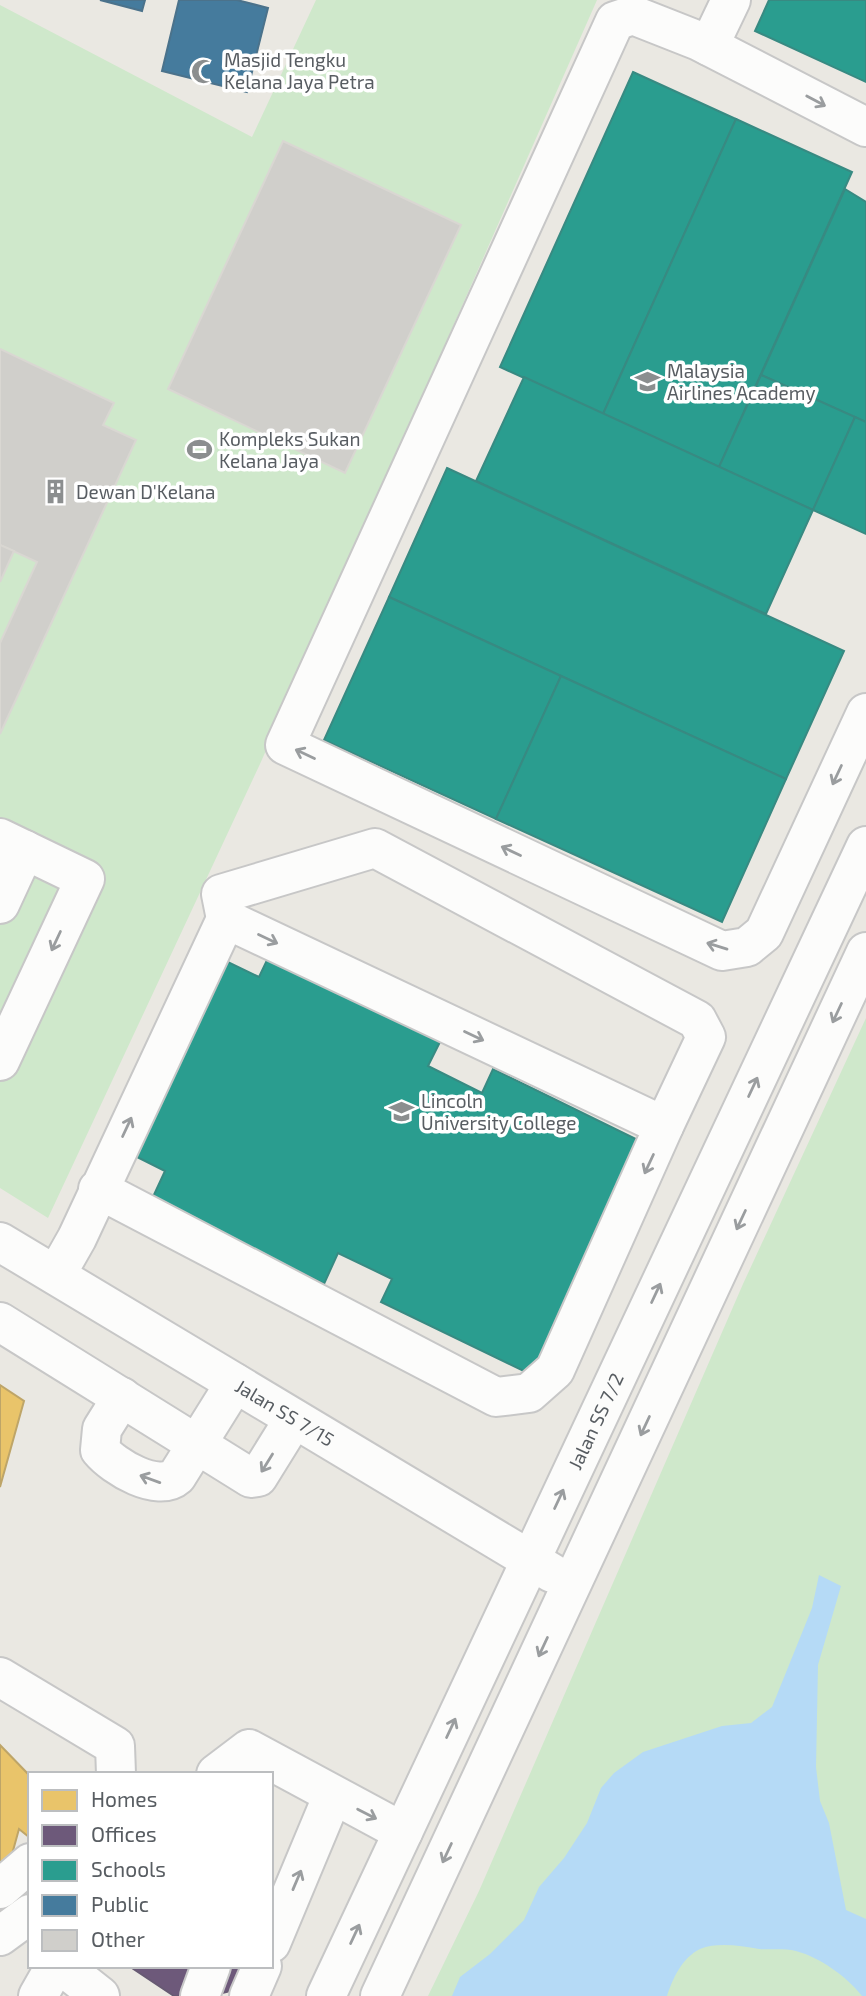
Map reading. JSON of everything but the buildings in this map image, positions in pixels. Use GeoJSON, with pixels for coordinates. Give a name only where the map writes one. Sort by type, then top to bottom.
{"type":"FeatureCollection","features":[{"type":"Feature","properties":{"kind":"street"},"geometry":{"type":"LineString","coordinates":[[709,46],[731,0]]}},
{"type":"Feature","properties":{"kind":"street"},"geometry":{"type":"LineString","coordinates":[[866,127],[709,46],[668,13],[633,15],[615,20],[285,745],[722,951],[747,947],[764,933],[866,713]]}},
{"type":"Feature","properties":{"kind":"street"},"geometry":{"type":"LineString","coordinates":[[0,904],[13,844],[85,880],[1,1055]]}},
{"type":"Feature","properties":{"kind":"street","name":"Jalan SS 7/2"},"geometry":{"type":"LineString","coordinates":[[326,1996],[866,846]]}},
{"type":"Feature","properties":{"kind":"street"},"geometry":{"type":"LineString","coordinates":[[56,1275],[226,919],[221,894],[375,848],[697,1020],[705,1037],[555,1370],[529,1393],[496,1397],[98,1189]]}},
{"type":"Feature","properties":{"kind":"street"},"geometry":{"type":"LineString","coordinates":[[226,919],[664,1126]]}},
{"type":"Feature","properties":{"kind":"street"},"geometry":{"type":"LineString","coordinates":[[380,1996],[866,952]]}},
{"type":"Feature","properties":{"kind":"street","name":"Jalan SS 7/15"},"geometry":{"type":"LineString","coordinates":[[0,1242],[571,1585]]}},
{"type":"Feature","properties":{"kind":"street"},"geometry":{"type":"LineString","coordinates":[[0,1321],[255,1478],[294,1419]]}},
{"type":"Feature","properties":{"kind":"street"},"geometry":{"type":"LineString","coordinates":[[121,1397],[99,1436],[104,1455],[150,1483],[165,1483],[177,1476],[235,1384]]}},
{"type":"Feature","properties":{"kind":"street"},"geometry":{"type":"LineString","coordinates":[[0,1677],[115,1746],[116,1772]]}},
{"type":"Feature","properties":{"kind":"street"},"geometry":{"type":"LineString","coordinates":[[219,1772],[248,1749],[332,1797],[403,1832]]}},
{"type":"Feature","properties":{"kind":"street"},"geometry":{"type":"LineString","coordinates":[[273,1933],[332,1797]]}},
{"type":"Feature","properties":{"kind":"street"},"geometry":{"type":"LineString","coordinates":[[0,1889],[28,1865]]}},
{"type":"Feature","properties":{"kind":"street"},"geometry":{"type":"LineString","coordinates":[[38,1996],[54,1968]]}},
{"type":"Feature","properties":{"kind":"street"},"geometry":{"type":"LineString","coordinates":[[65,1968],[100,1996]]}},
{"type":"Feature","properties":{"kind":"street"},"geometry":{"type":"LineString","coordinates":[[200,1996],[210,1968]]}},
{"type":"Feature","properties":{"kind":"green space","name":"Kompleks Sukan Kelana Jaya"},"geometry":{"type":"Polygon","coordinates":[[[316,0],[597,0],[260,764],[48,1218],[0,1188],[0,5],[252,137],[316,0]]]}},
{"type":"Feature","properties":{"kind":"green space"},"geometry":{"type":"Polygon","coordinates":[[[866,1018],[866,1996],[428,1996],[479,1891],[743,1284],[866,1018]]]}},
{"type":"Feature","properties":{"kind":"water"},"geometry":{"type":"Polygon","coordinates":[[[819,1575],[841,1586],[818,1665],[816,1767],[820,1801],[829,1823],[846,1910],[866,1919],[866,1996],[862,1996],[832,1969],[805,1954],[722,1945],[700,1949],[688,1958],[675,1976],[667,1996],[452,1996],[460,1977],[490,1954],[524,1920],[539,1887],[564,1858],[587,1823],[601,1788],[614,1773],[643,1752],[722,1726],[751,1723],[772,1707],[812,1608],[819,1575]]]}},
{"type":"Feature","properties":{"kind":"place","name":"Masjid Tengku Kelana Jaya Petra"},"geometry":{"type":"Point","coordinates":[204,71]}},
{"type":"Feature","properties":{"kind":"place","name":"Malaysia Airlines Academy"},"geometry":{"type":"Point","coordinates":[647,382]}},
{"type":"Feature","properties":{"kind":"place","name":"Kompleks Sukan Kelana Jaya"},"geometry":{"type":"Point","coordinates":[199,450]}},
{"type":"Feature","properties":{"kind":"place","name":"Dewan D'Kelana"},"geometry":{"type":"Point","coordinates":[56,492]}},
{"type":"Feature","properties":{"kind":"place","name":"Lincoln University College"},"geometry":{"type":"Point","coordinates":[401,1112]}}]}
